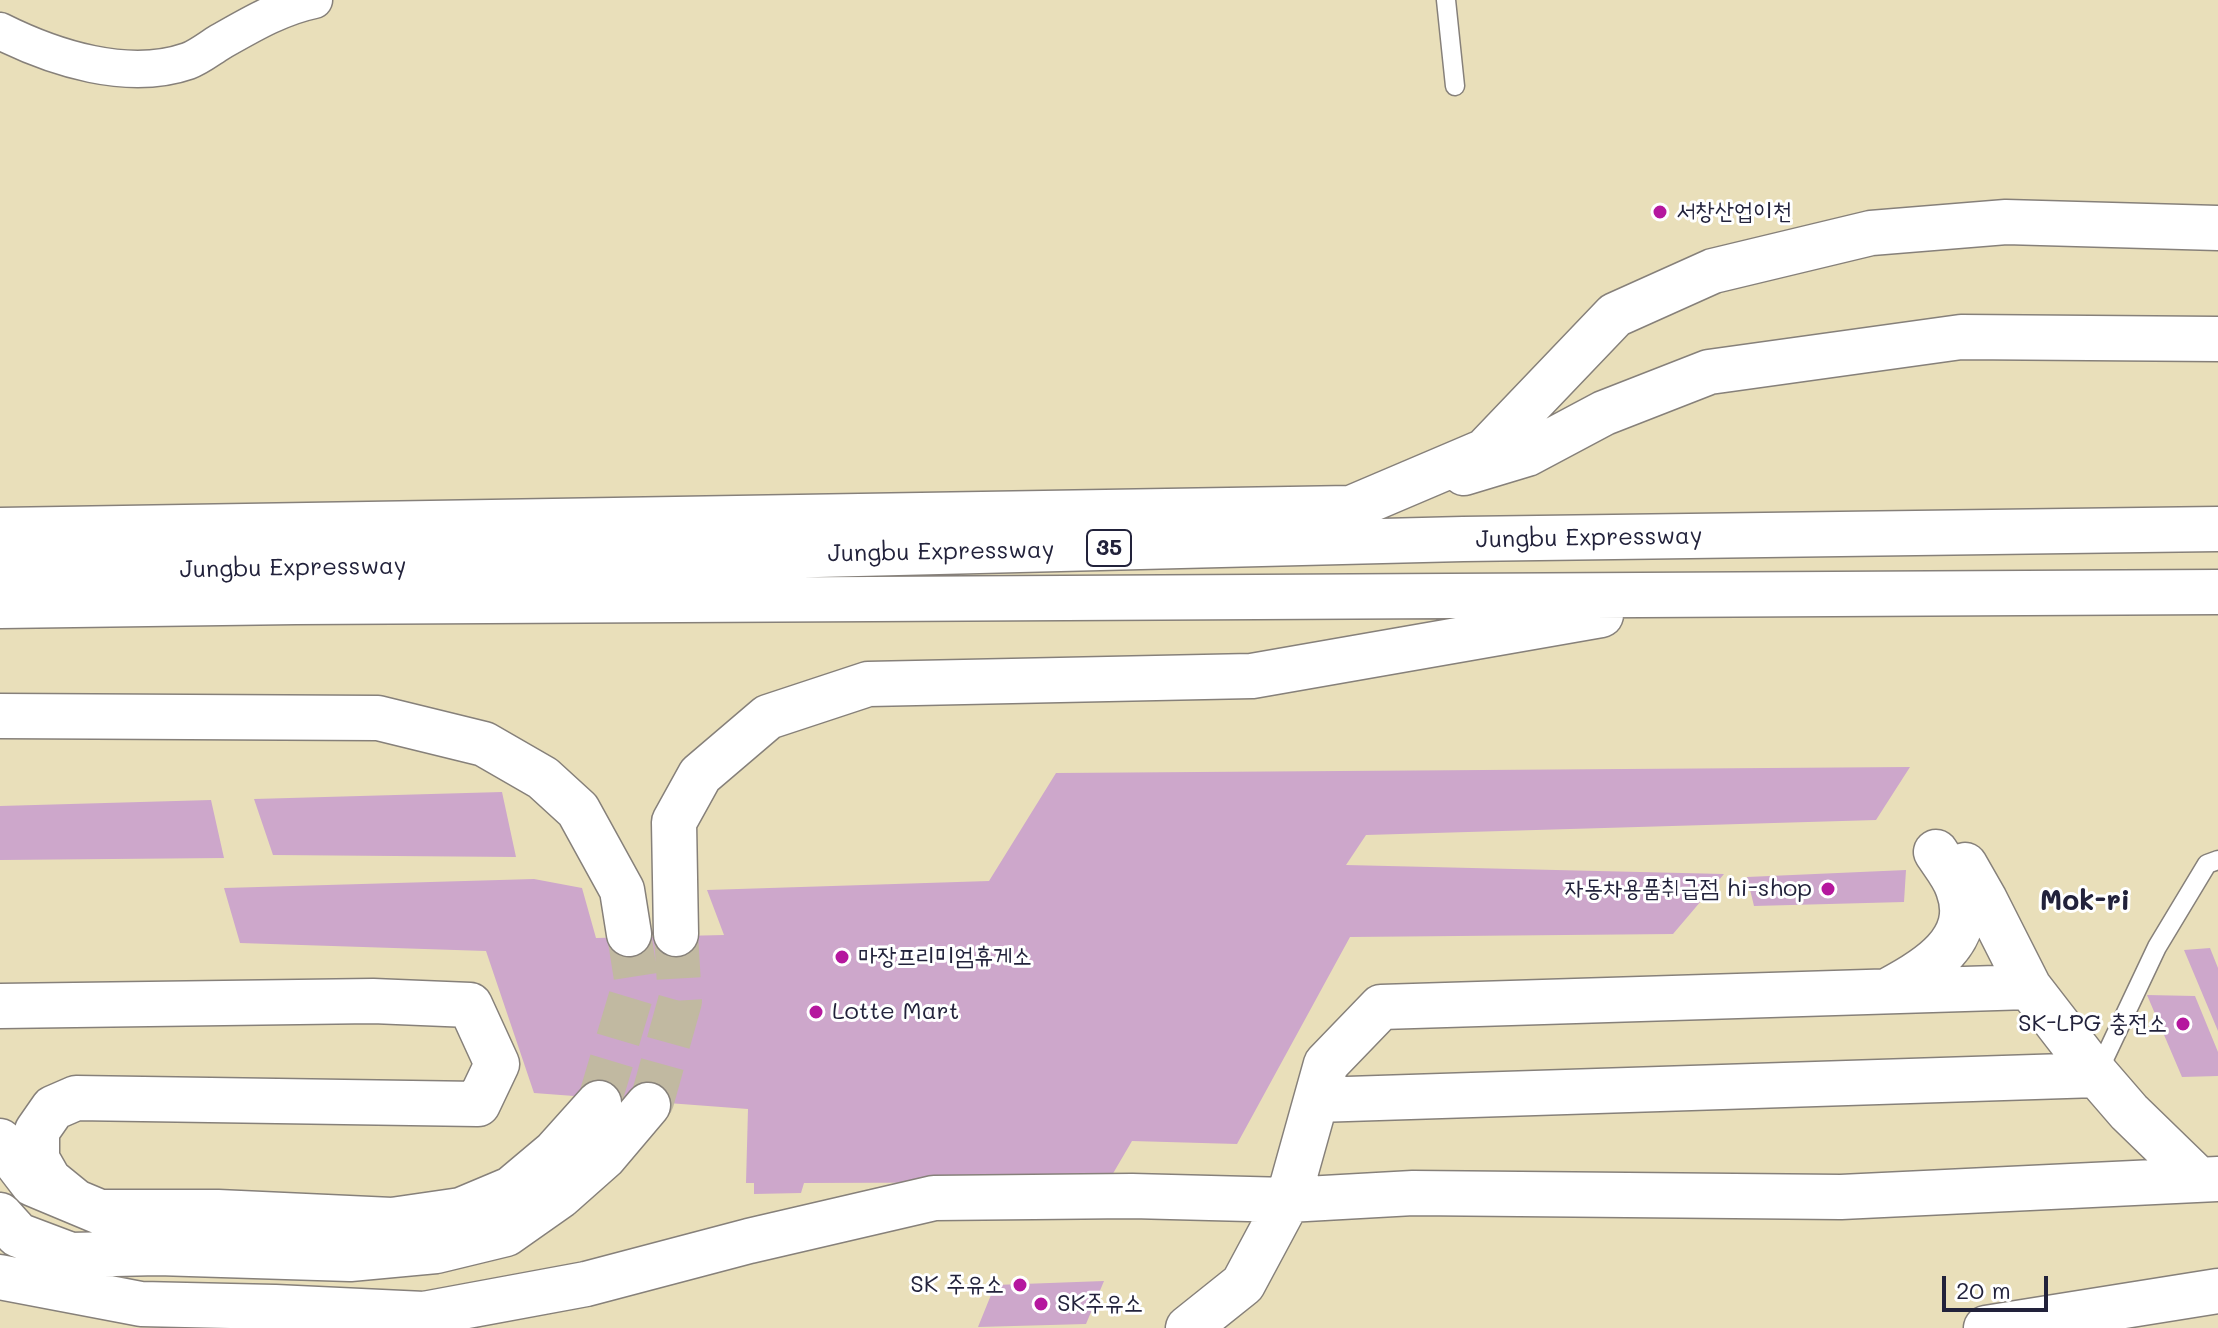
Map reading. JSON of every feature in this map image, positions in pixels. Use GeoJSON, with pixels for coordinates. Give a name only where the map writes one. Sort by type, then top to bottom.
{"type":"FeatureCollection","features":[{"type":"Feature","properties":{"kind":"highway"},"geometry":{"type":"LineString","coordinates":[[0,530],[1351,508],[1485,451],[1615,315],[1713,271],[1871,233],[2006,222],[2218,228]]}},
{"type":"Feature","properties":{"kind":"highway"},"geometry":{"type":"LineString","coordinates":[[1368,500],[1527,454],[1604,413],[1709,372],[1961,337],[2218,339]]}},
{"type":"Feature","properties":{"kind":"highway","name":"Jungbu Expressway"},"geometry":{"type":"LineString","coordinates":[[0,569],[172,571],[1463,539],[2218,529]]}},
{"type":"Feature","properties":{"kind":"highway","name":"Jungbu Expressway"},"geometry":{"type":"LineString","coordinates":[[0,606],[565,600],[2218,592]]}},
{"type":"Feature","properties":{"kind":"highway"},"geometry":{"type":"LineString","coordinates":[[676,934],[674,822],[700,775],[768,717],[868,684],[1252,676],[1716,595]]}},
{"type":"Feature","properties":{"kind":"highway"},"geometry":{"type":"LineString","coordinates":[[0,716],[378,718],[484,744],[543,778],[578,810],[622,890],[629,934]]}},
{"type":"Feature","properties":{"kind":"highway"},"geometry":{"type":"LineString","coordinates":[[1889,990],[1918,975],[1944,955],[1957,935],[1963,910],[1942,844],[1985,900],[2029,987],[2097,1075],[2129,1112],[2209,1179]]}},
{"type":"Feature","properties":{"kind":"highway"},"geometry":{"type":"LineString","coordinates":[[1188,1328],[1243,1284],[1288,1200],[1326,1064],[1381,1007],[2029,987]]}},
{"type":"Feature","properties":{"kind":"highway"},"geometry":{"type":"LineString","coordinates":[[0,1006],[373,1001],[470,1005],[497,1064],[478,1104],[76,1098],[53,1108],[37,1131],[37,1159],[49,1180],[76,1202]]}},
{"type":"Feature","properties":{"kind":"highway"},"geometry":{"type":"LineString","coordinates":[[1316,1100],[2097,1075]]}},
{"type":"Feature","properties":{"kind":"highway"},"geometry":{"type":"LineString","coordinates":[[0,1141],[33,1184],[100,1212],[218,1212],[392,1220],[461,1210],[511,1189],[555,1152],[599,1103]]}},
{"type":"Feature","properties":{"kind":"highway"},"geometry":{"type":"LineString","coordinates":[[0,1215],[18,1235],[71,1255],[158,1253],[350,1259],[436,1251],[506,1234],[560,1196],[604,1157],[648,1105]]}},
{"type":"Feature","properties":{"kind":"highway"},"geometry":{"type":"LineString","coordinates":[[0,1277],[141,1304],[424,1314],[586,1284],[749,1241],[934,1198],[1132,1196],[1288,1200],[1413,1193],[1841,1197],[2209,1179]]}},
{"type":"Feature","properties":{"kind":"highway"},"geometry":{"type":"LineString","coordinates":[[1986,1328],[2218,1291]]}},
{"type":"Feature","properties":{"kind":"street"},"geometry":{"type":"LineString","coordinates":[[0,31],[37,49],[97,65],[154,68],[190,60],[263,18],[314,0]]}},
{"type":"Feature","properties":{"kind":"lane"},"geometry":{"type":"LineString","coordinates":[[1446,0],[1455,86]]}},
{"type":"Feature","properties":{"kind":"lane"},"geometry":{"type":"LineString","coordinates":[[2097,1075],[2157,947],[2207,864],[2218,860]]}},
{"type":"Feature","properties":{"kind":"building"},"geometry":{"type":"Polygon","coordinates":[[[1910,767],[1876,820],[1366,835],[1346,865],[1724,874],[1673,934],[1350,937],[1237,1144],[1132,1141],[1108,1182],[804,1183],[801,1193],[754,1194],[754,1183],[746,1183],[748,1109],[534,1093],[486,951],[240,943],[224,888],[534,879],[582,888],[596,938],[724,935],[707,890],[989,881],[1056,773],[1910,767]]]}},
{"type":"Feature","properties":{"kind":"building"},"geometry":{"type":"Polygon","coordinates":[[[502,792],[516,857],[273,855],[254,799],[502,792]]]}},
{"type":"Feature","properties":{"kind":"building"},"geometry":{"type":"Polygon","coordinates":[[[211,800],[224,858],[0,860],[0,806],[211,800]]]}},
{"type":"Feature","properties":{"kind":"building","name":"자동차용품취급점 hi-shop"},"geometry":{"type":"Polygon","coordinates":[[[1906,870],[1904,902],[1754,906],[1747,877],[1906,870]]]}},
{"type":"Feature","properties":{"kind":"building"},"geometry":{"type":"Polygon","coordinates":[[[2210,948],[2218,968],[2218,1031],[2184,950],[2210,948]]]}},
{"type":"Feature","properties":{"kind":"building","name":"SK-LPG 충전소"},"geometry":{"type":"Polygon","coordinates":[[[2147,995],[2195,996],[2218,1052],[2218,1076],[2182,1077],[2147,995]]]}},
{"type":"Feature","properties":{"kind":"building","name":"SK주유소"},"geometry":{"type":"Polygon","coordinates":[[[1104,1281],[1086,1324],[978,1327],[995,1285],[1104,1281]]]}},
{"type":"Feature","properties":{"kind":"tunnel"},"geometry":{"type":"LineString","coordinates":[[599,1103],[636,979],[629,934]]}},
{"type":"Feature","properties":{"kind":"tunnel"},"geometry":{"type":"LineString","coordinates":[[648,1105],[652,1101],[680,1001],[676,934]]}},
{"type":"Feature","properties":{"kind":"place","name":"서창산업이천"},"geometry":{"type":"Point","coordinates":[1660,212]}},
{"type":"Feature","properties":{"kind":"place","name":"자동차용품취급점 hi-shop"},"geometry":{"type":"Point","coordinates":[1828,889]}},
{"type":"Feature","properties":{"kind":"place","name":"마장프리미엄휴게소"},"geometry":{"type":"Point","coordinates":[842,957]}},
{"type":"Feature","properties":{"kind":"place","name":"Lotte Mart"},"geometry":{"type":"Point","coordinates":[816,1012]}},
{"type":"Feature","properties":{"kind":"place","name":"SK-LPG 충전소"},"geometry":{"type":"Point","coordinates":[2183,1024]}},
{"type":"Feature","properties":{"kind":"place","name":"SK 주유소"},"geometry":{"type":"Point","coordinates":[1020,1285]}},
{"type":"Feature","properties":{"kind":"place","name":"SK주유소"},"geometry":{"type":"Point","coordinates":[1041,1304]}},
{"type":"Feature","properties":{"kind":"district","name":"Mok-ri"},"geometry":{"type":"Point","coordinates":[2085,901]}}]}
